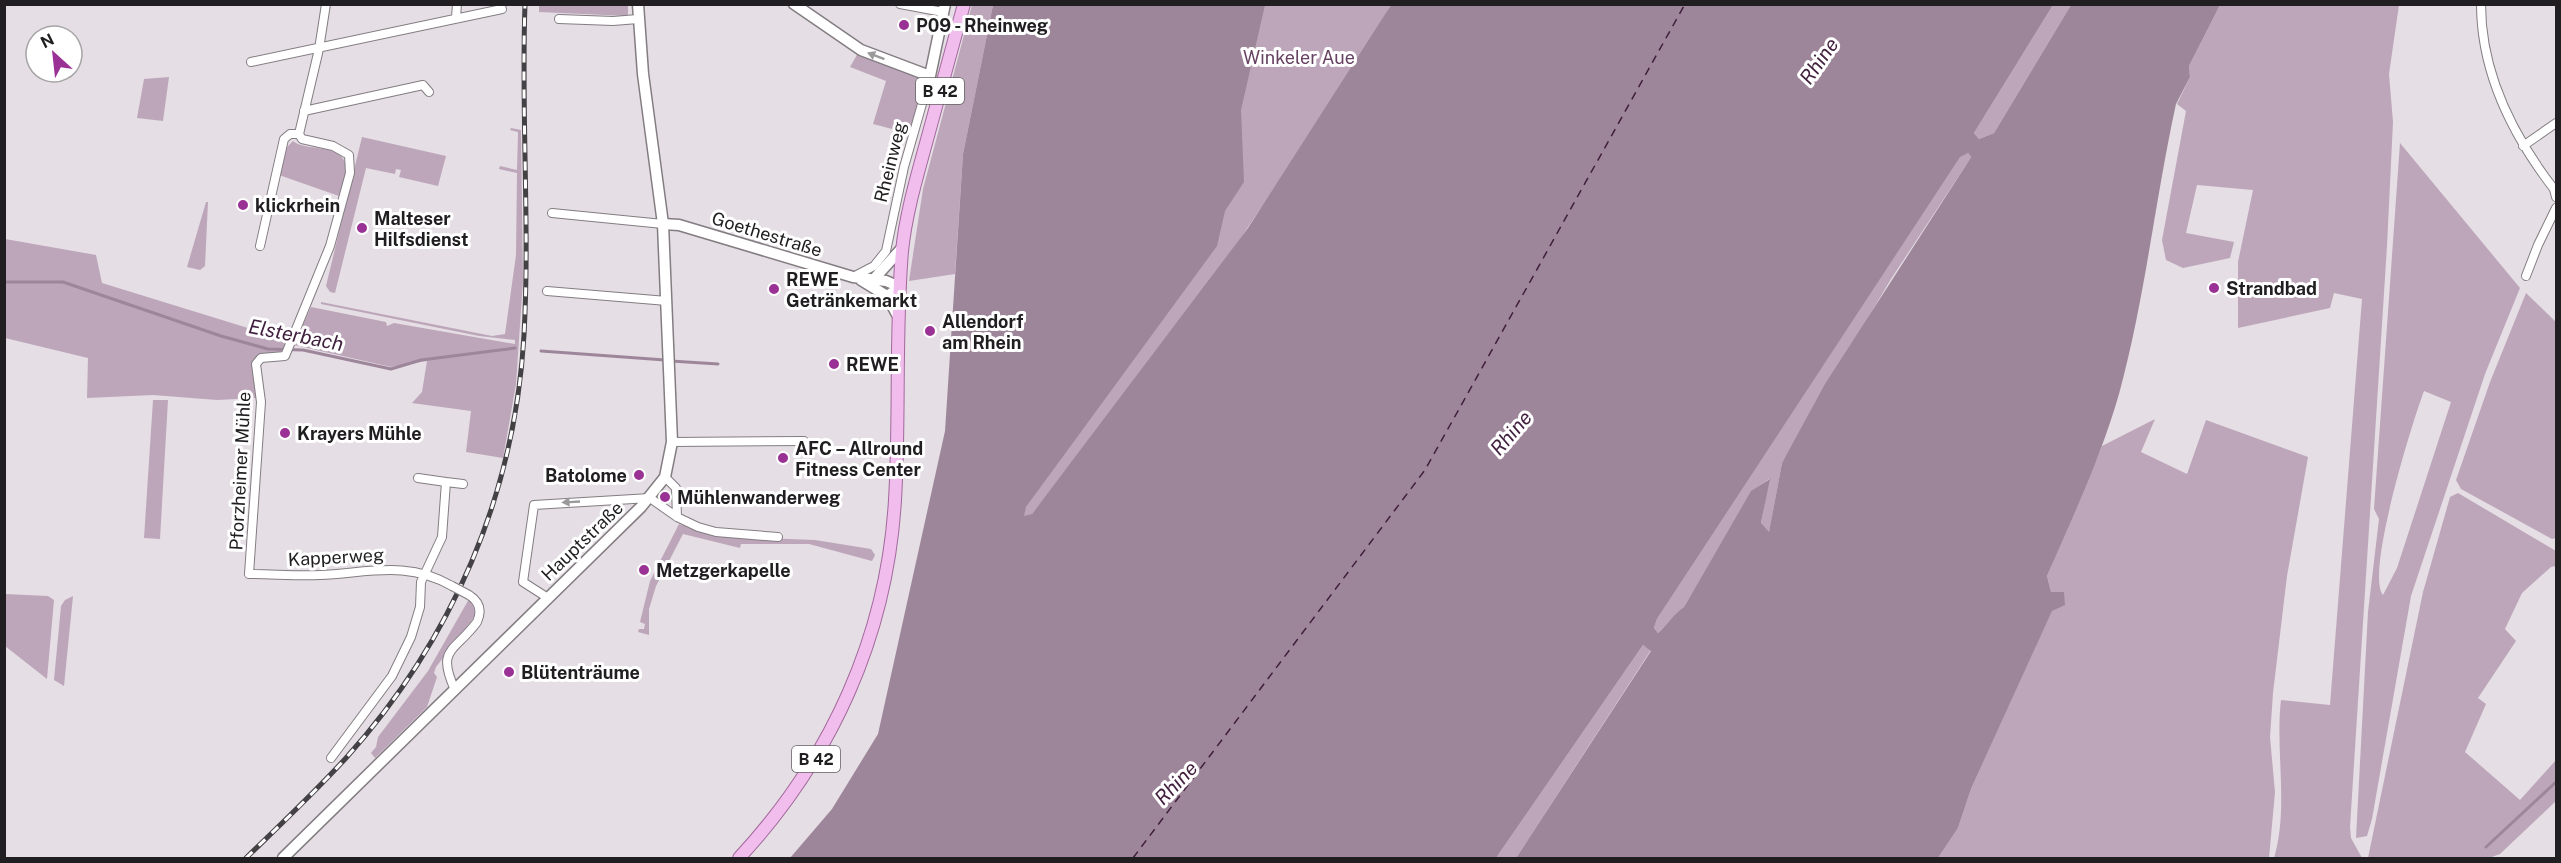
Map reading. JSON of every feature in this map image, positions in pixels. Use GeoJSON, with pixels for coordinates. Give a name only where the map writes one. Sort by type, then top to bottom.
{"type":"FeatureCollection","features":[{"type":"Feature","properties":{"kind":"main road","name":"Hauptstraße"},"geometry":{"type":"LineString","coordinates":[[283,858],[650,498],[665,477],[672,442],[663,224],[643,74],[638,4]]}},
{"type":"Feature","properties":{"kind":"main road"},"geometry":{"type":"LineString","coordinates":[[794,4],[861,50],[930,76]]}},
{"type":"Feature","properties":{"kind":"main road","name":"B 42"},"geometry":{"type":"LineString","coordinates":[[739,858],[789,799],[819,753],[853,686],[879,609],[891,545],[896,499],[898,316],[903,248],[916,178],[964,4]]}},
{"type":"Feature","properties":{"kind":"main road","name":"Rheinweg"},"geometry":{"type":"LineString","coordinates":[[930,76],[944,8]]}},
{"type":"Feature","properties":{"kind":"main road","name":"Goethestraße"},"geometry":{"type":"LineString","coordinates":[[663,224],[679,225],[857,279]]}},
{"type":"Feature","properties":{"kind":"main road"},"geometry":{"type":"LineString","coordinates":[[873,280],[903,248]]}},
{"type":"Feature","properties":{"kind":"main road"},"geometry":{"type":"LineString","coordinates":[[857,279],[886,281],[900,287]]}},
{"type":"Feature","properties":{"kind":"main road"},"geometry":{"type":"LineString","coordinates":[[857,279],[887,296],[898,316]]}},
{"type":"Feature","properties":{"kind":"main road"},"geometry":{"type":"LineString","coordinates":[[887,296],[900,287]]}},
{"type":"Feature","properties":{"kind":"street"},"geometry":{"type":"LineString","coordinates":[[260,246],[284,139],[290,134],[299,134],[319,49],[326,4]]}},
{"type":"Feature","properties":{"kind":"street"},"geometry":{"type":"LineString","coordinates":[[456,17],[457,4]]}},
{"type":"Feature","properties":{"kind":"street"},"geometry":{"type":"LineString","coordinates":[[900,4],[944,8]]}},
{"type":"Feature","properties":{"kind":"street"},"geometry":{"type":"LineString","coordinates":[[2481,4],[2487,59],[2506,112],[2523,146],[2554,189],[2556,197]]}},
{"type":"Feature","properties":{"kind":"street"},"geometry":{"type":"LineString","coordinates":[[251,62],[502,9]]}},
{"type":"Feature","properties":{"kind":"street"},"geometry":{"type":"LineString","coordinates":[[559,19],[613,21],[638,18]]}},
{"type":"Feature","properties":{"kind":"street","name":"Rheinweg"},"geometry":{"type":"LineString","coordinates":[[857,279],[874,266],[886,251],[904,167],[930,76]]}},
{"type":"Feature","properties":{"kind":"street"},"geometry":{"type":"LineString","coordinates":[[304,111],[423,85],[429,92]]}},
{"type":"Feature","properties":{"kind":"street"},"geometry":{"type":"LineString","coordinates":[[2523,146],[2556,123]]}},
{"type":"Feature","properties":{"kind":"street","name":"Pforzheimer Mühle"},"geometry":{"type":"LineString","coordinates":[[249,574],[261,402],[256,363],[261,358],[285,356],[330,246],[351,163],[349,155],[342,150],[302,139],[299,134]]}},
{"type":"Feature","properties":{"kind":"street"},"geometry":{"type":"LineString","coordinates":[[2526,276],[2556,208]]}},
{"type":"Feature","properties":{"kind":"street"},"geometry":{"type":"LineString","coordinates":[[552,213],[663,224]]}},
{"type":"Feature","properties":{"kind":"street"},"geometry":{"type":"LineString","coordinates":[[547,291],[667,301]]}},
{"type":"Feature","properties":{"kind":"street"},"geometry":{"type":"LineString","coordinates":[[672,442],[804,441]]}},
{"type":"Feature","properties":{"kind":"street"},"geometry":{"type":"LineString","coordinates":[[665,477],[676,488],[677,517]]}},
{"type":"Feature","properties":{"kind":"street"},"geometry":{"type":"LineString","coordinates":[[418,478],[463,484]]}},
{"type":"Feature","properties":{"kind":"street"},"geometry":{"type":"LineString","coordinates":[[331,758],[393,676],[416,625],[420,608],[418,591],[424,572],[442,537],[446,482]]}},
{"type":"Feature","properties":{"kind":"street"},"geometry":{"type":"LineString","coordinates":[[548,598],[523,582],[534,505],[650,498],[677,517],[716,532],[778,537]]}},
{"type":"Feature","properties":{"kind":"street","name":"Kapperweg"},"geometry":{"type":"LineString","coordinates":[[249,574],[319,575],[394,569],[424,572],[469,595],[478,604],[480,614],[477,622],[446,660],[445,669],[454,690]]}},
{"type":"Feature","properties":{"kind":"green space"},"geometry":{"type":"Polygon","coordinates":[[[539,5],[628,5],[628,16],[539,12],[539,5]]]}},
{"type":"Feature","properties":{"kind":"green space"},"geometry":{"type":"Polygon","coordinates":[[[972,5],[993,5],[963,154],[955,274],[909,281],[923,189],[972,5]]]}},
{"type":"Feature","properties":{"kind":"green space","name":"Winkeler Aue"},"geometry":{"type":"Polygon","coordinates":[[[1262,5],[1391,5],[1345,82],[1218,272],[1022,527],[1015,522],[1156,325],[1262,5]]]}},
{"type":"Feature","properties":{"kind":"green space"},"geometry":{"type":"Polygon","coordinates":[[[2053,5],[2071,5],[1994,133],[1979,139],[1974,133],[2053,5]]]}},
{"type":"Feature","properties":{"kind":"green space"},"geometry":{"type":"Polygon","coordinates":[[[2220,5],[2399,5],[2389,74],[2393,122],[2387,246],[2350,827],[2351,838],[2362,858],[2274,858],[2281,819],[2279,739],[2281,700],[2330,705],[2362,299],[2334,293],[2330,308],[2238,328],[2238,262],[2253,190],[2197,185],[2186,233],[2234,242],[2230,258],[2183,268],[2166,260],[2162,240],[2186,111],[2177,104],[2190,77],[2189,66],[2220,5]]]}},
{"type":"Feature","properties":{"kind":"green space"},"geometry":{"type":"Polygon","coordinates":[[[858,53],[927,82],[911,134],[873,124],[886,81],[850,67],[858,53]]]}},
{"type":"Feature","properties":{"kind":"green space"},"geometry":{"type":"Polygon","coordinates":[[[169,77],[163,121],[137,118],[144,79],[169,77]]]}},
{"type":"Feature","properties":{"kind":"green space"},"geometry":{"type":"Polygon","coordinates":[[[511,128],[521,130],[523,281],[516,384],[503,458],[466,452],[471,411],[412,403],[422,392],[427,361],[391,367],[294,345],[311,307],[386,322],[387,326],[394,323],[515,344],[515,340],[479,336],[321,304],[321,302],[492,336],[505,334],[516,255],[517,173],[499,169],[500,166],[517,170],[518,132],[510,130],[511,128]]]}},
{"type":"Feature","properties":{"kind":"green space"},"geometry":{"type":"Polygon","coordinates":[[[362,137],[446,156],[438,186],[399,177],[401,170],[396,169],[395,174],[366,168],[335,293],[330,292],[326,286],[362,137]]]}},
{"type":"Feature","properties":{"kind":"green space"},"geometry":{"type":"Polygon","coordinates":[[[293,141],[339,154],[344,160],[346,171],[339,196],[279,175],[286,148],[293,141]]]}},
{"type":"Feature","properties":{"kind":"green space"},"geometry":{"type":"Polygon","coordinates":[[[2400,143],[2520,288],[2485,374],[2411,596],[2372,819],[2367,836],[2356,838],[2368,612],[2379,519],[2374,509],[2400,143]],[[2424,391],[2401,463],[2385,529],[2379,581],[2383,595],[2397,568],[2451,402],[2424,391]]]}},
{"type":"Feature","properties":{"kind":"green space"},"geometry":{"type":"Polygon","coordinates":[[[1968,153],[1971,157],[1891,279],[1782,463],[1769,533],[1761,524],[1769,479],[1751,492],[1684,607],[1658,633],[1654,628],[1657,619],[1960,156],[1968,153]]]}},
{"type":"Feature","properties":{"kind":"green space"},"geometry":{"type":"Polygon","coordinates":[[[206,202],[208,202],[205,266],[200,270],[187,267],[206,202]]]}},
{"type":"Feature","properties":{"kind":"green space"},"geometry":{"type":"Polygon","coordinates":[[[5,239],[96,255],[102,283],[287,340],[281,353],[264,355],[253,364],[256,398],[217,400],[153,395],[87,398],[88,358],[5,338],[5,239]]]}},
{"type":"Feature","properties":{"kind":"green space"},"geometry":{"type":"Polygon","coordinates":[[[2526,293],[2556,322],[2556,538],[2552,539],[2461,489],[2456,480],[2490,382],[2526,293]]]}},
{"type":"Feature","properties":{"kind":"green space"},"geometry":{"type":"Polygon","coordinates":[[[153,400],[168,400],[160,539],[144,538],[153,400]]]}},
{"type":"Feature","properties":{"kind":"green space"},"geometry":{"type":"Polygon","coordinates":[[[2155,419],[2141,452],[2187,474],[2206,420],[2308,457],[2287,576],[2273,693],[2270,737],[2275,792],[2269,858],[1938,858],[1958,828],[1971,789],[2052,610],[2064,605],[2051,592],[2047,576],[2102,446],[2155,419]]]}},
{"type":"Feature","properties":{"kind":"green space"},"geometry":{"type":"Polygon","coordinates":[[[2458,493],[2556,551],[2556,566],[2551,567],[2522,593],[2505,629],[2516,641],[2478,698],[2486,704],[2465,752],[2520,800],[2556,760],[2556,801],[2500,854],[2489,858],[2368,858],[2423,592],[2450,497],[2458,493]]]}},
{"type":"Feature","properties":{"kind":"green space"},"geometry":{"type":"Polygon","coordinates":[[[679,524],[715,536],[815,540],[871,549],[875,555],[872,561],[809,544],[741,544],[740,548],[683,534],[656,586],[649,609],[649,635],[638,632],[639,629],[644,629],[645,624],[640,622],[650,581],[679,524]]]}},
{"type":"Feature","properties":{"kind":"green space"},"geometry":{"type":"Polygon","coordinates":[[[5,594],[48,596],[54,600],[47,679],[5,646],[5,594]]]}},
{"type":"Feature","properties":{"kind":"green space"},"geometry":{"type":"Polygon","coordinates":[[[73,596],[64,686],[54,680],[61,606],[65,600],[73,596]]]}},
{"type":"Feature","properties":{"kind":"green space"},"geometry":{"type":"Polygon","coordinates":[[[469,599],[477,608],[475,616],[436,667],[434,673],[437,677],[427,707],[375,758],[371,753],[376,747],[378,737],[428,671],[469,599]]]}},
{"type":"Feature","properties":{"kind":"green space"},"geometry":{"type":"Polygon","coordinates":[[[1643,645],[1651,650],[1516,858],[1496,858],[1643,645]]]}},
{"type":"Feature","properties":{"kind":"water","name":"Rhine"},"geometry":{"type":"Polygon","coordinates":[[[993,5],[1265,5],[1241,110],[1244,182],[1225,211],[1217,246],[1026,507],[1024,516],[1032,514],[1248,228],[1391,5],[2053,5],[1974,133],[1979,139],[1994,133],[2071,5],[2220,5],[2189,66],[2190,77],[2176,104],[2136,322],[2119,394],[2095,463],[2047,576],[2051,592],[2064,592],[2065,605],[2052,611],[1971,789],[1958,828],[1938,858],[1516,858],[1651,651],[1643,645],[1496,858],[790,858],[832,809],[878,734],[945,431],[963,154],[993,5]],[[1968,153],[1960,157],[1657,619],[1654,628],[1658,633],[1684,607],[1751,491],[1770,479],[1761,523],[1769,532],[1782,463],[1825,384],[1971,157],[1968,153]]]}},
{"type":"Feature","properties":{"kind":"waterway","name":"Elsterbach"},"geometry":{"type":"LineString","coordinates":[[4,282],[63,282],[221,336],[268,349],[303,350],[391,369],[421,360],[515,348]]}},
{"type":"Feature","properties":{"kind":"waterway","name":"Elsterbach"},"geometry":{"type":"LineString","coordinates":[[541,351],[665,360]]}},
{"type":"Feature","properties":{"kind":"waterway","name":"Elsterbach"},"geometry":{"type":"LineString","coordinates":[[671,361],[718,364]]}},
{"type":"Feature","properties":{"kind":"waterway"},"geometry":{"type":"LineString","coordinates":[[2486,847],[2556,782]]}},
{"type":"Feature","properties":{"kind":"ferry route"},"geometry":{"type":"LineString","coordinates":[[1133,858],[1425,470],[1685,4]]}},
{"type":"Feature","properties":{"kind":"railway"},"geometry":{"type":"LineString","coordinates":[[246,858],[334,771],[384,713],[417,665],[447,614],[492,508],[507,452],[518,394],[524,335],[526,294],[525,4]]}},
{"type":"Feature","properties":{"kind":"place","name":"P09 - Rheinweg"},"geometry":{"type":"Point","coordinates":[904,25]}},
{"type":"Feature","properties":{"kind":"place","name":"klickrhein"},"geometry":{"type":"Point","coordinates":[243,205]}},
{"type":"Feature","properties":{"kind":"place","name":"Malteser Hilfsdienst"},"geometry":{"type":"Point","coordinates":[362,228]}},
{"type":"Feature","properties":{"kind":"place","name":"Strandbad"},"geometry":{"type":"Point","coordinates":[2214,288]}},
{"type":"Feature","properties":{"kind":"place","name":"REWE Getränkemarkt"},"geometry":{"type":"Point","coordinates":[774,289]}},
{"type":"Feature","properties":{"kind":"place","name":"Allendorf am Rhein"},"geometry":{"type":"Point","coordinates":[930,331]}},
{"type":"Feature","properties":{"kind":"place","name":"REWE"},"geometry":{"type":"Point","coordinates":[834,364]}},
{"type":"Feature","properties":{"kind":"place","name":"Krayers Mühle"},"geometry":{"type":"Point","coordinates":[285,433]}},
{"type":"Feature","properties":{"kind":"place","name":"AFC – Allround Fitness Center"},"geometry":{"type":"Point","coordinates":[783,458]}},
{"type":"Feature","properties":{"kind":"place","name":"Batolome"},"geometry":{"type":"Point","coordinates":[639,475]}},
{"type":"Feature","properties":{"kind":"place","name":"Mühlenwanderweg"},"geometry":{"type":"Point","coordinates":[665,497]}},
{"type":"Feature","properties":{"kind":"place","name":"Metzgerkapelle"},"geometry":{"type":"Point","coordinates":[644,570]}},
{"type":"Feature","properties":{"kind":"place","name":"Blütenträume"},"geometry":{"type":"Point","coordinates":[509,672]}}]}
